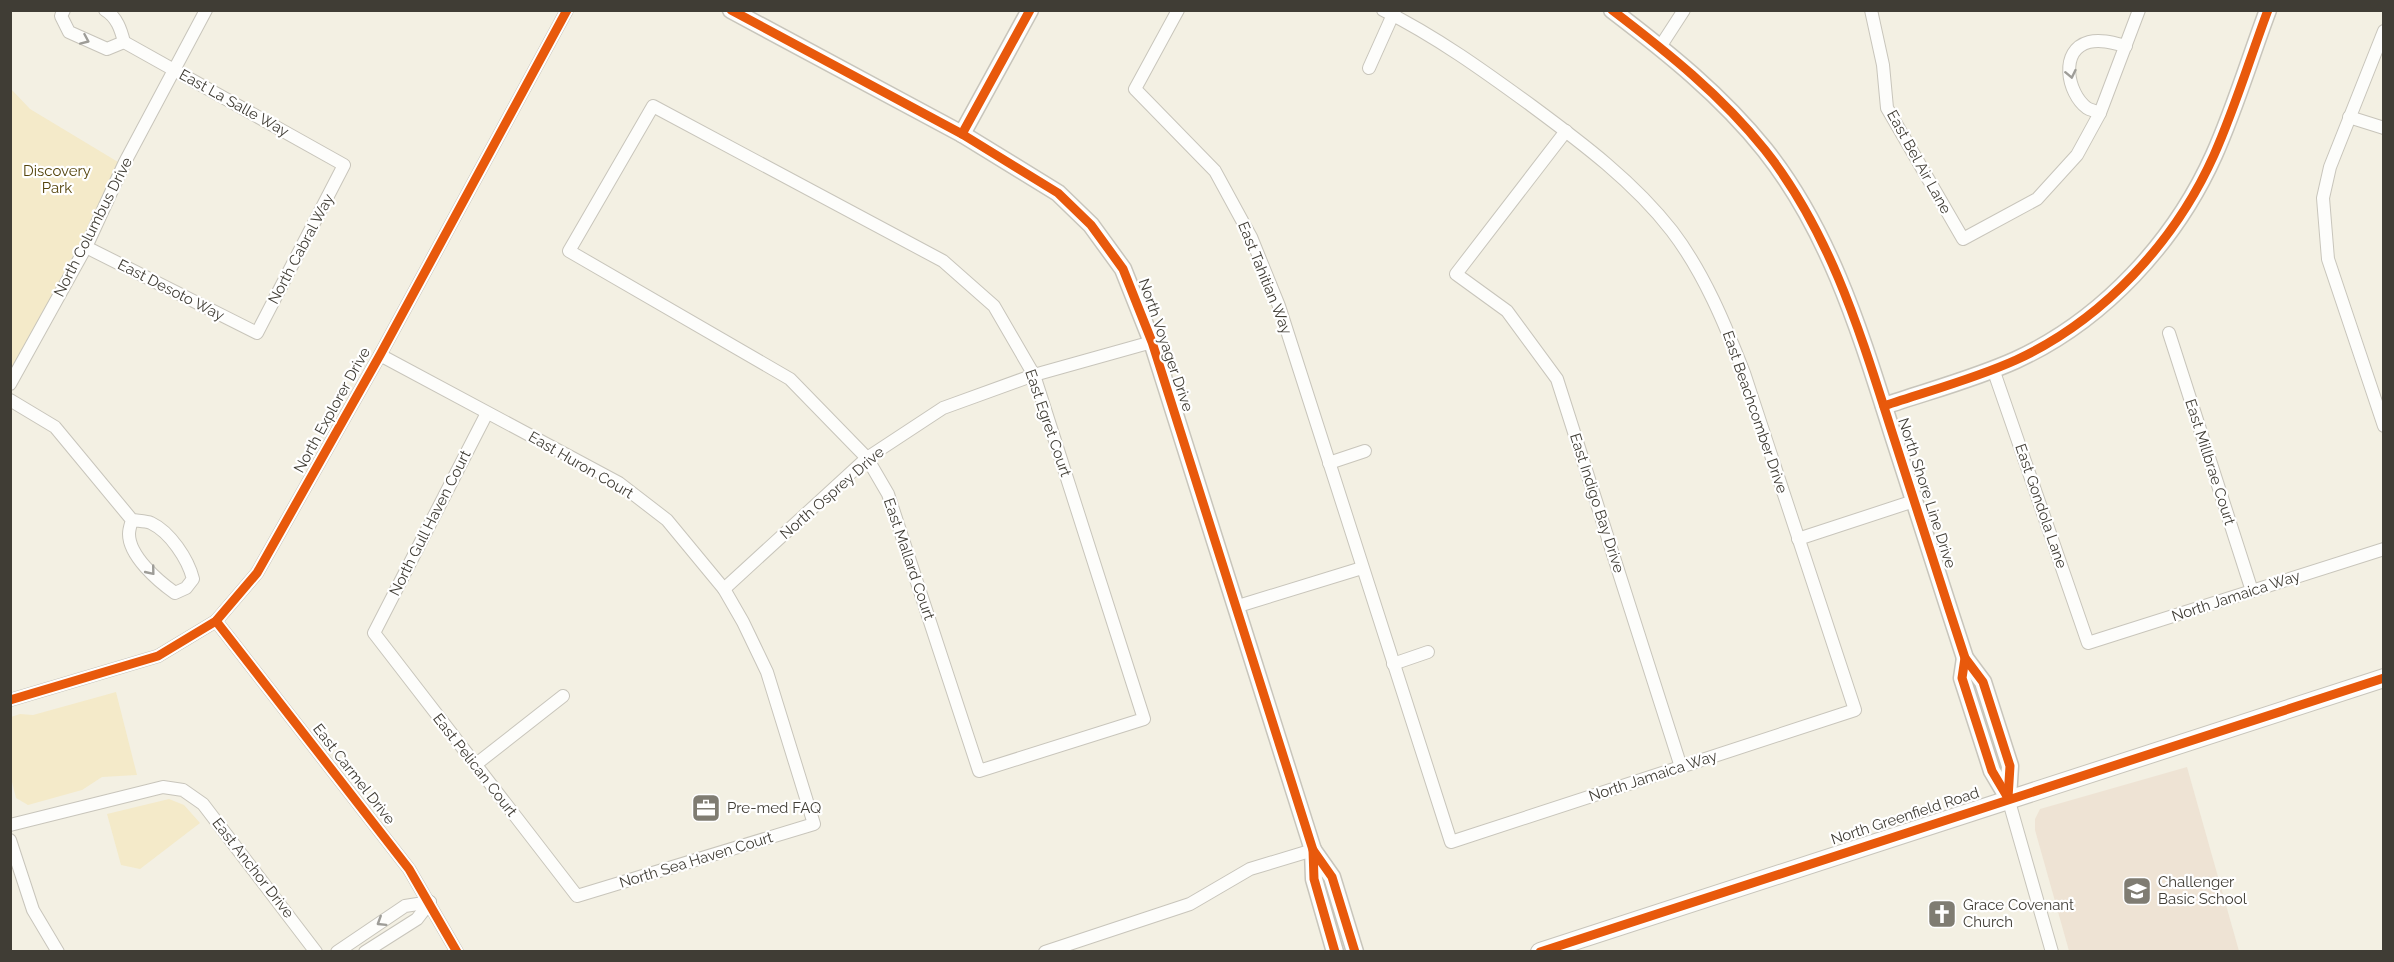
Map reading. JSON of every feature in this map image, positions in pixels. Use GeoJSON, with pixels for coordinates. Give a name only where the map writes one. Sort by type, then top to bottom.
{"type":"FeatureCollection","features":[{"type":"Feature","properties":{"kind":"main road","name":"North Greenfield Road"},"geometry":{"type":"LineString","coordinates":[[1540,951],[1571,947],[2008,798],[2384,678]]}},
{"type":"Feature","properties":{"kind":"street"},"geometry":{"type":"LineString","coordinates":[[64,10],[61,16],[69,33],[107,49],[124,42],[121,28],[111,14],[105,10]]}},
{"type":"Feature","properties":{"kind":"street","name":"North Columbus Drive"},"geometry":{"type":"LineString","coordinates":[[10,384],[86,247],[125,162],[206,10]]}},
{"type":"Feature","properties":{"kind":"street","name":"North Explorer Drive"},"geometry":{"type":"LineString","coordinates":[[10,700],[158,656],[216,621],[257,573],[380,355],[567,10]]}},
{"type":"Feature","properties":{"kind":"street","name":"North Voyager Drive"},"geometry":{"type":"LineString","coordinates":[[731,10],[962,134],[1058,193],[1091,225],[1123,269],[1152,342],[1313,850],[1314,879],[1335,951]]}},
{"type":"Feature","properties":{"kind":"street"},"geometry":{"type":"LineString","coordinates":[[962,134],[1030,10]]}},
{"type":"Feature","properties":{"kind":"street","name":"East Tahitian Way"},"geometry":{"type":"LineString","coordinates":[[1178,10],[1135,89],[1215,171],[1251,237],[1279,306],[1451,842]]}},
{"type":"Feature","properties":{"kind":"street","name":"North Shore Line Drive"},"geometry":{"type":"LineString","coordinates":[[1612,10],[1660,47],[1707,88],[1747,128],[1782,174],[1806,212],[1837,271],[1884,406],[1965,658],[1983,682],[2010,766],[2008,798]]}},
{"type":"Feature","properties":{"kind":"street"},"geometry":{"type":"LineString","coordinates":[[1660,47],[1684,10]]}},
{"type":"Feature","properties":{"kind":"street","name":"East Bel Air Lane"},"geometry":{"type":"LineString","coordinates":[[1871,10],[1880,48],[1887,108],[1963,239],[2037,199],[2077,154],[2100,113]]}},
{"type":"Feature","properties":{"kind":"street"},"geometry":{"type":"LineString","coordinates":[[2126,46],[2106,41],[2087,42],[2074,51],[2068,63],[2070,79],[2086,107],[2100,113],[2126,46],[2139,10]]}},
{"type":"Feature","properties":{"kind":"street"},"geometry":{"type":"LineString","coordinates":[[1884,406],[1993,369],[2039,348],[2084,319],[2124,283],[2157,248],[2187,205],[2214,155],[2268,10]]}},
{"type":"Feature","properties":{"kind":"street"},"geometry":{"type":"LineString","coordinates":[[1369,68],[1390,12]]}},
{"type":"Feature","properties":{"kind":"street","name":"East Beachcomber Drive"},"geometry":{"type":"LineString","coordinates":[[1390,12],[1450,47],[1566,131],[1634,190],[1672,231],[1698,272],[1724,321],[1744,373],[1855,710]]}},
{"type":"Feature","properties":{"kind":"street"},"geometry":{"type":"LineString","coordinates":[[2384,31],[2330,167],[2323,198],[2328,259],[2384,426]]}},
{"type":"Feature","properties":{"kind":"street","name":"East La Salle Way"},"geometry":{"type":"LineString","coordinates":[[124,42],[344,165]]}},
{"type":"Feature","properties":{"kind":"street","name":"East Egret Court"},"geometry":{"type":"LineString","coordinates":[[569,251],[653,106],[943,261],[994,306],[1034,375],[1144,719],[979,771]]}},
{"type":"Feature","properties":{"kind":"street"},"geometry":{"type":"LineString","coordinates":[[2349,117],[2384,128]]}},
{"type":"Feature","properties":{"kind":"street","name":"East Indigo Bay Drive"},"geometry":{"type":"LineString","coordinates":[[1566,131],[1456,274],[1507,311],[1557,379],[1682,767]]}},
{"type":"Feature","properties":{"kind":"street","name":"North Cabral Way"},"geometry":{"type":"LineString","coordinates":[[257,333],[344,165]]}},
{"type":"Feature","properties":{"kind":"street","name":"East Desoto Way"},"geometry":{"type":"LineString","coordinates":[[86,247],[257,333]]}},
{"type":"Feature","properties":{"kind":"street","name":"East Mallard Court"},"geometry":{"type":"LineString","coordinates":[[569,251],[790,379],[867,458],[888,494],[979,771]]}},
{"type":"Feature","properties":{"kind":"street","name":"East Millbrae Court"},"geometry":{"type":"LineString","coordinates":[[2169,333],[2252,591]]}},
{"type":"Feature","properties":{"kind":"street","name":"North Osprey Drive"},"geometry":{"type":"LineString","coordinates":[[724,589],[867,458],[943,408],[1034,375],[1152,342]]}},
{"type":"Feature","properties":{"kind":"street","name":"East Huron Court"},"geometry":{"type":"LineString","coordinates":[[380,355],[619,483],[667,520],[724,589],[743,622],[767,672],[814,824]]}},
{"type":"Feature","properties":{"kind":"street","name":"East Gondola Lane"},"geometry":{"type":"LineString","coordinates":[[1993,369],[2088,643]]}},
{"type":"Feature","properties":{"kind":"street"},"geometry":{"type":"LineString","coordinates":[[10,400],[56,427],[132,520],[150,522],[166,533],[190,568],[193,579],[186,588],[175,593],[161,584],[133,549],[129,534],[132,520]]}},
{"type":"Feature","properties":{"kind":"street","name":"North Gull Haven Court"},"geometry":{"type":"LineString","coordinates":[[374,633],[487,413]]}},
{"type":"Feature","properties":{"kind":"street"},"geometry":{"type":"LineString","coordinates":[[1329,463],[1365,451]]}},
{"type":"Feature","properties":{"kind":"street"},"geometry":{"type":"LineString","coordinates":[[1798,539],[1914,501]]}},
{"type":"Feature","properties":{"kind":"street","name":"North Jamaica Way"},"geometry":{"type":"LineString","coordinates":[[2088,643],[2384,549]]}},
{"type":"Feature","properties":{"kind":"street"},"geometry":{"type":"LineString","coordinates":[[1236,607],[1362,568]]}},
{"type":"Feature","properties":{"kind":"street","name":"East Carmel Drive"},"geometry":{"type":"LineString","coordinates":[[216,621],[409,869],[458,951]]}},
{"type":"Feature","properties":{"kind":"street","name":"East Pelican Court"},"geometry":{"type":"LineString","coordinates":[[374,633],[577,896]]}},
{"type":"Feature","properties":{"kind":"street"},"geometry":{"type":"LineString","coordinates":[[1393,663],[1428,652]]}},
{"type":"Feature","properties":{"kind":"street"},"geometry":{"type":"LineString","coordinates":[[475,765],[563,696]]}},
{"type":"Feature","properties":{"kind":"street","name":"North Jamaica Way"},"geometry":{"type":"LineString","coordinates":[[1451,842],[1855,710]]}},
{"type":"Feature","properties":{"kind":"street","name":"East Anchor Drive"},"geometry":{"type":"LineString","coordinates":[[10,825],[149,790],[174,787],[183,790],[203,804],[316,951]]}},
{"type":"Feature","properties":{"kind":"street"},"geometry":{"type":"LineString","coordinates":[[2008,798],[2052,951]]}},
{"type":"Feature","properties":{"kind":"street","name":"North Sea Haven Court"},"geometry":{"type":"LineString","coordinates":[[577,896],[814,824]]}},
{"type":"Feature","properties":{"kind":"street"},"geometry":{"type":"LineString","coordinates":[[10,840],[33,910],[58,951]]}},
{"type":"Feature","properties":{"kind":"street"},"geometry":{"type":"LineString","coordinates":[[1045,951],[1190,904],[1250,869],[1313,850]]}},
{"type":"Feature","properties":{"kind":"street","name":"North Voyager Drive"},"geometry":{"type":"LineString","coordinates":[[1313,850],[1332,877],[1355,951]]}},
{"type":"Feature","properties":{"kind":"street"},"geometry":{"type":"LineString","coordinates":[[337,951],[405,906],[430,902]]}},
{"type":"Feature","properties":{"kind":"street"},"geometry":{"type":"LineString","coordinates":[[365,951],[417,919],[430,902]]}},
{"type":"Feature","properties":{"kind":"shaded area","name":"Challenger Basic School"},"geometry":{"type":"Polygon","coordinates":[[[2187,767],[2239,951],[2069,951],[2035,830],[2035,819],[2040,809],[2187,767]]]}},
{"type":"Feature","properties":{"kind":"green space","name":"Discovery Park"},"geometry":{"type":"Polygon","coordinates":[[[11,89],[30,109],[118,162],[80,243],[11,371],[11,89]]]}},
{"type":"Feature","properties":{"kind":"green space"},"geometry":{"type":"Polygon","coordinates":[[[116,692],[137,775],[102,777],[82,790],[28,805],[16,798],[11,778],[11,717],[20,714],[33,715],[116,692]]]}},
{"type":"Feature","properties":{"kind":"green space"},"geometry":{"type":"Polygon","coordinates":[[[169,799],[184,805],[200,823],[140,869],[121,865],[107,814],[169,799]]]}},
{"type":"Feature","properties":{"kind":"cycle path"},"geometry":{"type":"LineString","coordinates":[[10,700],[158,656],[216,621],[257,573],[380,355],[567,10]]}},
{"type":"Feature","properties":{"kind":"cycle path"},"geometry":{"type":"LineString","coordinates":[[731,10],[962,134],[1058,193],[1091,225],[1123,269],[1152,342],[1313,850],[1314,879],[1335,952]]}},
{"type":"Feature","properties":{"kind":"cycle path"},"geometry":{"type":"LineString","coordinates":[[962,134],[1030,10]]}},
{"type":"Feature","properties":{"kind":"cycle path"},"geometry":{"type":"LineString","coordinates":[[1612,10],[1693,75],[1730,111],[1765,150],[1808,215],[1841,284],[1855,320],[1965,658],[1983,682],[2010,766],[2008,798]]}},
{"type":"Feature","properties":{"kind":"cycle path"},"geometry":{"type":"LineString","coordinates":[[1884,406],[1951,385],[2016,360],[2048,343],[2078,323],[2133,275],[2157,248],[2198,187],[2229,119],[2268,10]]}},
{"type":"Feature","properties":{"kind":"cycle path"},"geometry":{"type":"LineString","coordinates":[[216,621],[409,869],[457,952]]}},
{"type":"Feature","properties":{"kind":"cycle path"},"geometry":{"type":"LineString","coordinates":[[1965,658],[1962,678],[1992,771],[2008,798]]}},
{"type":"Feature","properties":{"kind":"cycle path"},"geometry":{"type":"LineString","coordinates":[[1540,952],[2384,678]]}},
{"type":"Feature","properties":{"kind":"cycle path"},"geometry":{"type":"LineString","coordinates":[[1313,850],[1332,877],[1355,952]]}},
{"type":"Feature","properties":{"kind":"place","name":"Pre-med FAQ"},"geometry":{"type":"Point","coordinates":[706,808]}},
{"type":"Feature","properties":{"kind":"place","name":"Challenger Basic School"},"geometry":{"type":"Point","coordinates":[2137,891]}},
{"type":"Feature","properties":{"kind":"place","name":"Grace Covenant Church"},"geometry":{"type":"Point","coordinates":[1942,914]}}]}
